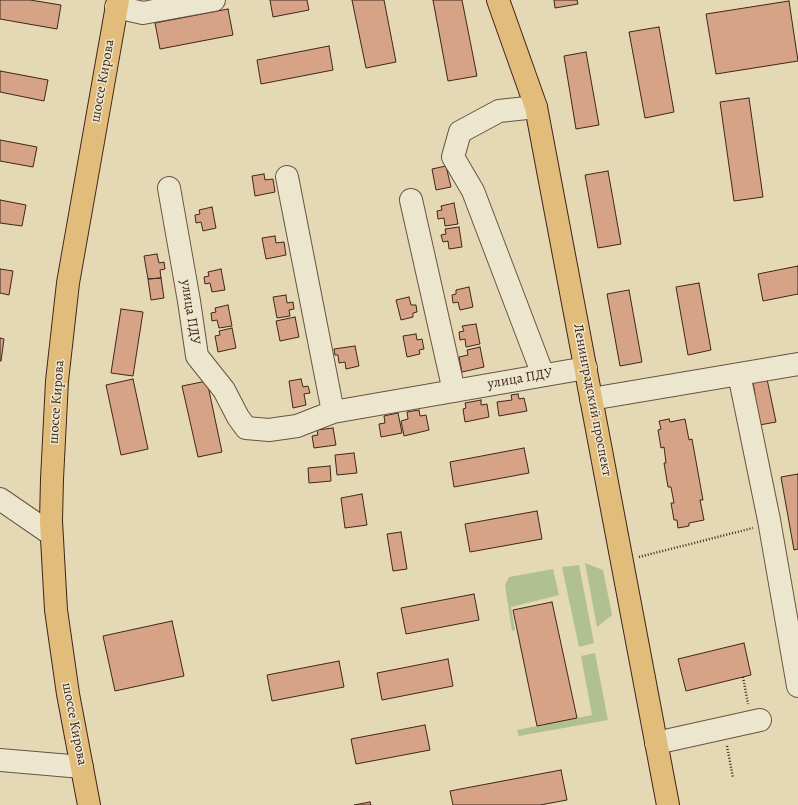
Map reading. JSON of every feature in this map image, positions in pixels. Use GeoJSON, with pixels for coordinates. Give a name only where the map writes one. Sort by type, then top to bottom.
{"type":"FeatureCollection","features":[{"type":"Feature","properties":{"kind":"main road","name":"Ленинградский проспект"},"geometry":{"type":"LineString","coordinates":[[498,0],[536,106],[668,805]]}},
{"type":"Feature","properties":{"kind":"main road","name":"шоссе Кирова"},"geometry":{"type":"LineString","coordinates":[[89,805],[60,648],[51,534],[52,478],[57,388],[68,283],[117,4]]}},
{"type":"Feature","properties":{"kind":"street"},"geometry":{"type":"LineString","coordinates":[[117,4],[143,13],[214,0]]}},
{"type":"Feature","properties":{"kind":"street"},"geometry":{"type":"LineString","coordinates":[[536,106],[499,111],[460,132],[453,157],[473,191],[543,375]]}},
{"type":"Feature","properties":{"kind":"street"},"geometry":{"type":"LineString","coordinates":[[287,177],[332,412]]}},
{"type":"Feature","properties":{"kind":"street","name":"улица ПДУ"},"geometry":{"type":"LineString","coordinates":[[169,188],[197,356],[224,390],[238,417],[246,428],[269,430],[297,426],[332,412],[586,368]]}},
{"type":"Feature","properties":{"kind":"street"},"geometry":{"type":"LineString","coordinates":[[410,200],[454,391]]}},
{"type":"Feature","properties":{"kind":"street"},"geometry":{"type":"LineString","coordinates":[[592,399],[798,364]]}},
{"type":"Feature","properties":{"kind":"street"},"geometry":{"type":"LineString","coordinates":[[739,374],[769,520],[798,686]]}},
{"type":"Feature","properties":{"kind":"street"},"geometry":{"type":"LineString","coordinates":[[0,499],[51,534]]}},
{"type":"Feature","properties":{"kind":"street"},"geometry":{"type":"LineString","coordinates":[[656,743],[755,721]]}},
{"type":"Feature","properties":{"kind":"street"},"geometry":{"type":"LineString","coordinates":[[0,760],[82,767]]}},
{"type":"Feature","properties":{"kind":"path"},"geometry":{"type":"LineString","coordinates":[[637,558],[759,526]]}},
{"type":"Feature","properties":{"kind":"path"},"geometry":{"type":"LineString","coordinates":[[743,677],[755,721]]}},
{"type":"Feature","properties":{"kind":"path"},"geometry":{"type":"LineString","coordinates":[[724,728],[733,778]]}},
{"type":"Feature","properties":{"kind":"green space"},"geometry":{"type":"Polygon","coordinates":[[[585,563],[603,570],[612,615],[597,627],[585,563]]]}},
{"type":"Feature","properties":{"kind":"green space"},"geometry":{"type":"Polygon","coordinates":[[[579,565],[594,643],[579,647],[562,567],[579,565]]]}},
{"type":"Feature","properties":{"kind":"green space"},"geometry":{"type":"Polygon","coordinates":[[[553,569],[559,595],[511,607],[515,630],[512,631],[505,585],[509,577],[553,569]]]}},
{"type":"Feature","properties":{"kind":"green space"},"geometry":{"type":"Polygon","coordinates":[[[595,653],[608,720],[519,736],[517,730],[592,715],[581,656],[595,653]]]}},
{"type":"Feature","properties":{"kind":"building"},"geometry":{"type":"Polygon","coordinates":[[[0,0],[30,0],[61,5],[57,29],[0,19],[0,0]]]}},
{"type":"Feature","properties":{"kind":"building"},"geometry":{"type":"Polygon","coordinates":[[[270,0],[307,0],[309,10],[273,17],[270,0]]]}},
{"type":"Feature","properties":{"kind":"building"},"geometry":{"type":"Polygon","coordinates":[[[352,0],[384,0],[396,62],[366,68],[352,0]]]}},
{"type":"Feature","properties":{"kind":"building"},"geometry":{"type":"Polygon","coordinates":[[[433,0],[462,0],[477,76],[448,81],[433,0]]]}},
{"type":"Feature","properties":{"kind":"building"},"geometry":{"type":"Polygon","coordinates":[[[554,0],[577,0],[578,4],[555,8],[554,0]]]}},
{"type":"Feature","properties":{"kind":"building"},"geometry":{"type":"Polygon","coordinates":[[[789,1],[798,61],[716,74],[706,14],[789,1]]]}},
{"type":"Feature","properties":{"kind":"building"},"geometry":{"type":"Polygon","coordinates":[[[228,9],[233,35],[160,49],[155,23],[228,9]]]}},
{"type":"Feature","properties":{"kind":"building"},"geometry":{"type":"Polygon","coordinates":[[[659,27],[674,112],[645,118],[629,32],[659,27]]]}},
{"type":"Feature","properties":{"kind":"building"},"geometry":{"type":"Polygon","coordinates":[[[329,46],[333,70],[261,84],[257,60],[329,46]]]}},
{"type":"Feature","properties":{"kind":"building"},"geometry":{"type":"Polygon","coordinates":[[[586,52],[599,125],[576,129],[564,56],[586,52]]]}},
{"type":"Feature","properties":{"kind":"building"},"geometry":{"type":"Polygon","coordinates":[[[0,71],[48,80],[44,101],[0,92],[0,71]]]}},
{"type":"Feature","properties":{"kind":"building"},"geometry":{"type":"Polygon","coordinates":[[[749,98],[763,197],[734,201],[720,102],[749,98]]]}},
{"type":"Feature","properties":{"kind":"building"},"geometry":{"type":"Polygon","coordinates":[[[0,140],[37,147],[33,167],[0,161],[0,140]]]}},
{"type":"Feature","properties":{"kind":"building"},"geometry":{"type":"Polygon","coordinates":[[[446,166],[451,187],[436,190],[432,169],[446,166]]]}},
{"type":"Feature","properties":{"kind":"building"},"geometry":{"type":"Polygon","coordinates":[[[608,171],[621,244],[598,248],[585,175],[608,171]]]}},
{"type":"Feature","properties":{"kind":"building"},"geometry":{"type":"Polygon","coordinates":[[[264,174],[265,180],[273,179],[275,192],[255,196],[252,176],[264,174]]]}},
{"type":"Feature","properties":{"kind":"building"},"geometry":{"type":"Polygon","coordinates":[[[0,200],[26,205],[22,226],[0,223],[0,200]]]}},
{"type":"Feature","properties":{"kind":"building"},"geometry":{"type":"Polygon","coordinates":[[[454,203],[458,224],[445,226],[444,218],[438,219],[437,211],[442,210],[441,206],[454,203]]]}},
{"type":"Feature","properties":{"kind":"building"},"geometry":{"type":"Polygon","coordinates":[[[212,207],[216,228],[203,231],[201,222],[196,223],[195,215],[200,214],[199,210],[212,207]]]}},
{"type":"Feature","properties":{"kind":"building"},"geometry":{"type":"Polygon","coordinates":[[[459,227],[462,247],[449,249],[448,241],[443,242],[441,235],[446,234],[445,229],[459,227]]]}},
{"type":"Feature","properties":{"kind":"building"},"geometry":{"type":"Polygon","coordinates":[[[275,236],[276,243],[284,242],[286,255],[266,259],[262,238],[275,236]]]}},
{"type":"Feature","properties":{"kind":"building"},"geometry":{"type":"Polygon","coordinates":[[[157,254],[159,263],[164,262],[165,269],[160,270],[161,278],[148,279],[144,256],[157,254]]]}},
{"type":"Feature","properties":{"kind":"building"},"geometry":{"type":"Polygon","coordinates":[[[798,266],[798,294],[763,301],[758,274],[798,266]]]}},
{"type":"Feature","properties":{"kind":"building"},"geometry":{"type":"Polygon","coordinates":[[[0,269],[13,271],[9,295],[0,293],[0,269]]]}},
{"type":"Feature","properties":{"kind":"building"},"geometry":{"type":"Polygon","coordinates":[[[221,269],[225,290],[212,292],[210,283],[205,284],[204,277],[209,276],[208,272],[221,269]]]}},
{"type":"Feature","properties":{"kind":"building"},"geometry":{"type":"Polygon","coordinates":[[[161,278],[164,298],[151,300],[148,279],[161,278]]]}},
{"type":"Feature","properties":{"kind":"building"},"geometry":{"type":"Polygon","coordinates":[[[699,283],[711,350],[688,355],[676,287],[699,283]]]}},
{"type":"Feature","properties":{"kind":"building"},"geometry":{"type":"Polygon","coordinates":[[[469,287],[473,307],[460,310],[458,302],[453,303],[452,295],[456,294],[456,290],[469,287]]]}},
{"type":"Feature","properties":{"kind":"building"},"geometry":{"type":"Polygon","coordinates":[[[629,290],[642,362],[620,366],[607,294],[629,290]]]}},
{"type":"Feature","properties":{"kind":"building"},"geometry":{"type":"Polygon","coordinates":[[[286,295],[287,303],[293,302],[294,309],[289,310],[290,316],[277,318],[273,297],[286,295]]]}},
{"type":"Feature","properties":{"kind":"building"},"geometry":{"type":"Polygon","coordinates":[[[409,297],[411,305],[416,305],[417,312],[413,313],[413,317],[401,320],[396,300],[409,297]]]}},
{"type":"Feature","properties":{"kind":"building"},"geometry":{"type":"Polygon","coordinates":[[[228,305],[232,326],[219,328],[217,320],[212,321],[211,313],[216,312],[215,308],[228,305]]]}},
{"type":"Feature","properties":{"kind":"building"},"geometry":{"type":"Polygon","coordinates":[[[121,309],[143,312],[133,376],[111,373],[121,309]]]}},
{"type":"Feature","properties":{"kind":"building"},"geometry":{"type":"Polygon","coordinates":[[[295,317],[299,337],[280,341],[276,321],[295,317]]]}},
{"type":"Feature","properties":{"kind":"building"},"geometry":{"type":"Polygon","coordinates":[[[476,324],[480,344],[466,347],[465,339],[460,340],[459,332],[464,331],[462,326],[476,324]]]}},
{"type":"Feature","properties":{"kind":"building"},"geometry":{"type":"Polygon","coordinates":[[[232,328],[236,348],[218,352],[215,336],[220,335],[219,331],[232,328]]]}},
{"type":"Feature","properties":{"kind":"building"},"geometry":{"type":"Polygon","coordinates":[[[416,334],[417,340],[422,339],[424,349],[419,350],[420,354],[407,357],[403,336],[416,334]]]}},
{"type":"Feature","properties":{"kind":"building"},"geometry":{"type":"Polygon","coordinates":[[[0,338],[4,339],[1,361],[0,361],[0,338]]]}},
{"type":"Feature","properties":{"kind":"building"},"geometry":{"type":"Polygon","coordinates":[[[355,346],[359,366],[346,369],[345,362],[339,363],[338,355],[335,355],[334,349],[355,346]]]}},
{"type":"Feature","properties":{"kind":"building"},"geometry":{"type":"Polygon","coordinates":[[[480,347],[484,367],[462,372],[459,357],[468,355],[467,350],[480,347]]]}},
{"type":"Feature","properties":{"kind":"building"},"geometry":{"type":"Polygon","coordinates":[[[133,379],[148,449],[121,455],[106,385],[133,379]]]}},
{"type":"Feature","properties":{"kind":"building"},"geometry":{"type":"Polygon","coordinates":[[[301,379],[303,387],[308,386],[310,393],[304,394],[306,405],[293,408],[289,381],[301,379]]]}},
{"type":"Feature","properties":{"kind":"building"},"geometry":{"type":"Polygon","coordinates":[[[767,379],[776,422],[754,426],[747,397],[755,394],[753,383],[767,379]]]}},
{"type":"Feature","properties":{"kind":"building"},"geometry":{"type":"Polygon","coordinates":[[[207,381],[222,452],[198,457],[182,386],[207,381]]]}},
{"type":"Feature","properties":{"kind":"building"},"geometry":{"type":"Polygon","coordinates":[[[518,394],[519,399],[524,398],[527,411],[499,416],[497,402],[512,400],[511,395],[518,394]]]}},
{"type":"Feature","properties":{"kind":"building"},"geometry":{"type":"Polygon","coordinates":[[[481,400],[481,405],[487,404],[489,417],[465,422],[463,409],[466,408],[465,403],[481,400]]]}},
{"type":"Feature","properties":{"kind":"building"},"geometry":{"type":"Polygon","coordinates":[[[419,410],[420,416],[426,415],[429,430],[404,436],[401,421],[408,419],[407,412],[419,410]]]}},
{"type":"Feature","properties":{"kind":"building"},"geometry":{"type":"Polygon","coordinates":[[[398,413],[402,433],[381,437],[379,424],[385,423],[384,416],[398,413]]]}},
{"type":"Feature","properties":{"kind":"building"},"geometry":{"type":"Polygon","coordinates":[[[669,419],[670,422],[685,419],[689,440],[692,439],[703,500],[700,500],[704,520],[689,523],[689,526],[678,528],[677,520],[674,520],[671,503],[674,503],[671,487],[668,487],[664,463],[666,463],[664,447],[661,448],[658,430],[661,429],[659,421],[669,419]]]}},
{"type":"Feature","properties":{"kind":"building"},"geometry":{"type":"Polygon","coordinates":[[[333,428],[336,445],[314,448],[312,436],[318,435],[317,430],[333,428]]]}},
{"type":"Feature","properties":{"kind":"building"},"geometry":{"type":"Polygon","coordinates":[[[524,448],[529,473],[454,487],[450,462],[524,448]]]}},
{"type":"Feature","properties":{"kind":"building"},"geometry":{"type":"Polygon","coordinates":[[[354,453],[357,473],[337,475],[335,455],[354,453]]]}},
{"type":"Feature","properties":{"kind":"building"},"geometry":{"type":"Polygon","coordinates":[[[330,466],[331,481],[309,483],[308,468],[330,466]]]}},
{"type":"Feature","properties":{"kind":"building"},"geometry":{"type":"Polygon","coordinates":[[[798,474],[798,549],[794,550],[781,477],[798,474]]]}},
{"type":"Feature","properties":{"kind":"building"},"geometry":{"type":"Polygon","coordinates":[[[362,494],[367,525],[345,528],[341,498],[362,494]]]}},
{"type":"Feature","properties":{"kind":"building"},"geometry":{"type":"Polygon","coordinates":[[[537,511],[542,539],[470,552],[465,524],[537,511]]]}},
{"type":"Feature","properties":{"kind":"building"},"geometry":{"type":"Polygon","coordinates":[[[401,532],[407,569],[393,571],[387,534],[401,532]]]}},
{"type":"Feature","properties":{"kind":"building"},"geometry":{"type":"Polygon","coordinates":[[[474,594],[479,620],[406,634],[401,608],[474,594]]]}},
{"type":"Feature","properties":{"kind":"building"},"geometry":{"type":"Polygon","coordinates":[[[552,602],[577,718],[537,726],[513,610],[552,602]]]}},
{"type":"Feature","properties":{"kind":"building"},"geometry":{"type":"Polygon","coordinates":[[[172,621],[184,676],[115,691],[103,636],[172,621]]]}},
{"type":"Feature","properties":{"kind":"building"},"geometry":{"type":"Polygon","coordinates":[[[744,643],[751,675],[686,691],[678,659],[744,643]]]}},
{"type":"Feature","properties":{"kind":"building"},"geometry":{"type":"Polygon","coordinates":[[[448,659],[453,686],[382,700],[377,673],[448,659]]]}},
{"type":"Feature","properties":{"kind":"building"},"geometry":{"type":"Polygon","coordinates":[[[339,661],[344,687],[272,701],[267,675],[339,661]]]}},
{"type":"Feature","properties":{"kind":"building"},"geometry":{"type":"Polygon","coordinates":[[[425,725],[430,750],[356,764],[351,739],[425,725]]]}},
{"type":"Feature","properties":{"kind":"building"},"geometry":{"type":"Polygon","coordinates":[[[561,770],[567,800],[540,805],[453,805],[450,791],[561,770]]]}},
{"type":"Feature","properties":{"kind":"building"},"geometry":{"type":"Polygon","coordinates":[[[370,802],[371,805],[354,805],[370,802]]]}}]}
